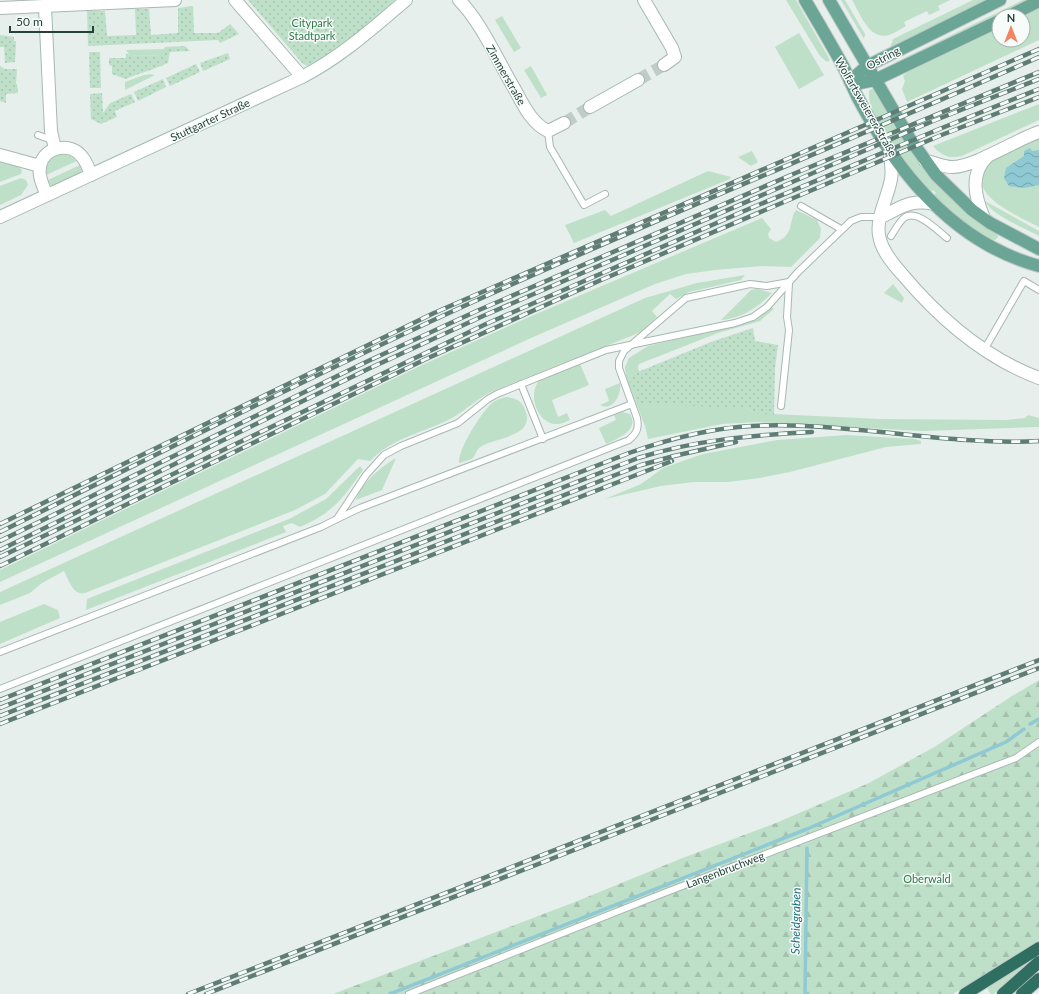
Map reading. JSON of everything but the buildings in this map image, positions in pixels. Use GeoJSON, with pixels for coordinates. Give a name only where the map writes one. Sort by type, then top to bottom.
{"type":"FeatureCollection","features":[{"type":"Feature","properties":{"kind":"highway"},"geometry":{"type":"LineString","coordinates":[[965,994],[1039,948]]}},
{"type":"Feature","properties":{"kind":"highway"},"geometry":{"type":"LineString","coordinates":[[1003,994],[1039,962]]}},
{"type":"Feature","properties":{"kind":"highway"},"geometry":{"type":"LineString","coordinates":[[1022,994],[1039,979]]}},
{"type":"Feature","properties":{"kind":"main road","name":"Wolfartsweierer Straße"},"geometry":{"type":"LineString","coordinates":[[805,0],[889,149],[910,178],[934,204],[956,223],[985,243],[1039,266]]}},
{"type":"Feature","properties":{"kind":"main road","name":"Wolfartsweierer Straße"},"geometry":{"type":"LineString","coordinates":[[829,0],[910,139],[925,160],[954,194],[984,218],[1039,249]]}},
{"type":"Feature","properties":{"kind":"main road","name":"Ostring"},"geometry":{"type":"LineString","coordinates":[[850,81],[867,66],[1000,0]]}},
{"type":"Feature","properties":{"kind":"main road"},"geometry":{"type":"LineString","coordinates":[[1025,8],[1039,1]]}},
{"type":"Feature","properties":{"kind":"main road","name":"Ostring"},"geometry":{"type":"LineString","coordinates":[[850,81],[860,83],[875,80],[991,25]]}},
{"type":"Feature","properties":{"kind":"street"},"geometry":{"type":"LineString","coordinates":[[0,8],[174,0]]}},
{"type":"Feature","properties":{"kind":"street"},"geometry":{"type":"LineString","coordinates":[[235,0],[302,78]]}},
{"type":"Feature","properties":{"kind":"street","name":"Stuttgarter Straße"},"geometry":{"type":"LineString","coordinates":[[0,217],[302,78],[324,66],[343,52],[406,0]]}},
{"type":"Feature","properties":{"kind":"street","name":"Zimmerstraße"},"geometry":{"type":"LineString","coordinates":[[459,0],[474,19],[527,111],[539,127],[548,131]]}},
{"type":"Feature","properties":{"kind":"street"},"geometry":{"type":"LineString","coordinates":[[644,0],[672,48],[674,57],[664,65]]}},
{"type":"Feature","properties":{"kind":"street"},"geometry":{"type":"LineString","coordinates":[[46,7],[53,144],[40,166],[39,175],[47,195]]}},
{"type":"Feature","properties":{"kind":"street"},"geometry":{"type":"LineString","coordinates":[[590,107],[638,80]]}},
{"type":"Feature","properties":{"kind":"street"},"geometry":{"type":"LineString","coordinates":[[548,131],[564,123]]}},
{"type":"Feature","properties":{"kind":"street"},"geometry":{"type":"LineString","coordinates":[[925,160],[950,167],[958,167],[1039,132]]}},
{"type":"Feature","properties":{"kind":"street"},"geometry":{"type":"LineString","coordinates":[[53,144],[75,150],[83,158],[91,175]]}},
{"type":"Feature","properties":{"kind":"street"},"geometry":{"type":"LineString","coordinates":[[889,149],[891,177],[878,235],[881,244],[895,266],[936,311],[984,350],[1039,378]]}},
{"type":"Feature","properties":{"kind":"street"},"geometry":{"type":"LineString","coordinates":[[984,218],[976,197],[976,174],[983,160],[995,151]]}},
{"type":"Feature","properties":{"kind":"street"},"geometry":{"type":"LineString","coordinates":[[0,155],[40,166]]}},
{"type":"Feature","properties":{"kind":"street"},"geometry":{"type":"LineString","coordinates":[[881,217],[906,204],[918,202],[934,204]]}},
{"type":"Feature","properties":{"kind":"lane"},"geometry":{"type":"LineString","coordinates":[[548,131],[550,147],[584,205],[605,194]]}},
{"type":"Feature","properties":{"kind":"lane"},"geometry":{"type":"LineString","coordinates":[[38,135],[53,144]]}},
{"type":"Feature","properties":{"kind":"lane"},"geometry":{"type":"LineString","coordinates":[[802,206],[841,229]]}},
{"type":"Feature","properties":{"kind":"lane"},"geometry":{"type":"LineString","coordinates":[[891,236],[903,218],[912,215],[923,219],[947,238]]}},
{"type":"Feature","properties":{"kind":"lane"},"geometry":{"type":"LineString","coordinates":[[337,519],[366,475],[384,455],[401,446],[458,423],[488,399],[606,350],[721,326],[753,317],[778,296],[789,282],[841,229],[855,219],[881,217]]}},
{"type":"Feature","properties":{"kind":"lane"},"geometry":{"type":"LineString","coordinates":[[984,350],[1024,281],[1039,290]]}},
{"type":"Feature","properties":{"kind":"lane"},"geometry":{"type":"LineString","coordinates":[[0,689],[630,440],[636,434],[638,426],[632,404],[622,379],[619,361],[624,351],[686,298],[750,284],[767,286],[789,282]]}},
{"type":"Feature","properties":{"kind":"lane"},"geometry":{"type":"LineString","coordinates":[[781,406],[789,330],[786,317],[789,282]]}},
{"type":"Feature","properties":{"kind":"lane"},"geometry":{"type":"LineString","coordinates":[[521,384],[543,439]]}},
{"type":"Feature","properties":{"kind":"lane"},"geometry":{"type":"LineString","coordinates":[[0,652],[306,534],[360,508],[632,404]]}},
{"type":"Feature","properties":{"kind":"lane","name":"Langenbruchweg"},"geometry":{"type":"LineString","coordinates":[[409,994],[664,893],[1016,758],[1039,742]]}},
{"type":"Feature","properties":{"kind":"green space","name":"Citypark Stadtpark"},"geometry":{"type":"Polygon","coordinates":[[[248,0],[395,0],[365,27],[311,67],[303,64],[248,0]]]}},
{"type":"Feature","properties":{"kind":"green space"},"geometry":{"type":"Polygon","coordinates":[[[786,0],[796,0],[830,60],[827,62],[820,56],[786,0]]]}},
{"type":"Feature","properties":{"kind":"green space"},"geometry":{"type":"Polygon","coordinates":[[[841,0],[845,0],[865,34],[864,39],[841,0]]]}},
{"type":"Feature","properties":{"kind":"green space"},"geometry":{"type":"Polygon","coordinates":[[[852,0],[950,0],[938,6],[940,10],[929,15],[927,11],[904,22],[906,26],[889,35],[882,36],[876,34],[866,25],[852,0]]]}},
{"type":"Feature","properties":{"kind":"green space"},"geometry":{"type":"Polygon","coordinates":[[[973,0],[988,0],[890,48],[893,39],[973,0]]]}},
{"type":"Feature","properties":{"kind":"green space"},"geometry":{"type":"Polygon","coordinates":[[[1023,0],[1030,0],[1014,8],[1007,8],[1023,0]]]}},
{"type":"Feature","properties":{"kind":"green space"},"geometry":{"type":"Polygon","coordinates":[[[193,6],[194,33],[218,33],[230,24],[239,34],[220,43],[218,40],[88,46],[87,11],[105,11],[107,36],[136,35],[135,9],[149,9],[151,35],[178,33],[178,8],[193,6]]]}},
{"type":"Feature","properties":{"kind":"green space"},"geometry":{"type":"Polygon","coordinates":[[[1039,7],[1039,40],[1031,44],[1031,11],[1039,7]]]}},
{"type":"Feature","properties":{"kind":"green space"},"geometry":{"type":"Polygon","coordinates":[[[502,16],[521,48],[514,52],[495,20],[502,16]]]}},
{"type":"Feature","properties":{"kind":"green space"},"geometry":{"type":"Polygon","coordinates":[[[991,16],[991,19],[897,65],[896,62],[991,16]]]}},
{"type":"Feature","properties":{"kind":"green space"},"geometry":{"type":"Polygon","coordinates":[[[991,30],[991,48],[1022,48],[907,102],[902,89],[905,81],[903,76],[907,72],[991,30]]]}},
{"type":"Feature","properties":{"kind":"green space"},"geometry":{"type":"Polygon","coordinates":[[[799,33],[824,75],[799,89],[775,47],[799,33]]]}},
{"type":"Feature","properties":{"kind":"green space"},"geometry":{"type":"Polygon","coordinates":[[[0,35],[14,37],[14,41],[16,41],[15,62],[5,63],[4,47],[0,47],[0,35]]]}},
{"type":"Feature","properties":{"kind":"green space"},"geometry":{"type":"Polygon","coordinates":[[[185,46],[190,51],[170,52],[168,63],[125,79],[112,74],[112,66],[109,65],[109,58],[126,58],[126,54],[130,56],[160,55],[165,47],[185,46]]]}},
{"type":"Feature","properties":{"kind":"green space"},"geometry":{"type":"Polygon","coordinates":[[[164,49],[161,55],[130,56],[126,50],[164,49]]]}},
{"type":"Feature","properties":{"kind":"green space"},"geometry":{"type":"Polygon","coordinates":[[[89,52],[100,52],[101,88],[90,88],[89,52]]]}},
{"type":"Feature","properties":{"kind":"green space"},"geometry":{"type":"Polygon","coordinates":[[[228,53],[230,59],[203,71],[200,63],[228,53]]]}},
{"type":"Feature","properties":{"kind":"green space"},"geometry":{"type":"Polygon","coordinates":[[[196,64],[200,72],[170,86],[166,78],[196,64]]]}},
{"type":"Feature","properties":{"kind":"green space"},"geometry":{"type":"Polygon","coordinates":[[[0,66],[5,69],[17,69],[16,84],[18,93],[6,94],[6,103],[0,101],[0,66]]]}},
{"type":"Feature","properties":{"kind":"green space"},"geometry":{"type":"Polygon","coordinates":[[[531,66],[547,95],[541,98],[524,70],[531,66]]]}},
{"type":"Feature","properties":{"kind":"green space"},"geometry":{"type":"Polygon","coordinates":[[[151,74],[155,75],[125,90],[125,82],[151,74]]]}},
{"type":"Feature","properties":{"kind":"green space"},"geometry":{"type":"Polygon","coordinates":[[[163,79],[166,87],[138,101],[134,92],[163,79]]]}},
{"type":"Feature","properties":{"kind":"green space"},"geometry":{"type":"Polygon","coordinates":[[[874,89],[892,123],[924,169],[963,209],[998,234],[998,237],[995,240],[981,234],[963,221],[933,196],[936,193],[933,190],[930,193],[882,130],[870,102],[869,91],[874,89]]]}},
{"type":"Feature","properties":{"kind":"green space"},"geometry":{"type":"Polygon","coordinates":[[[102,93],[103,113],[110,103],[131,94],[135,102],[115,111],[117,117],[101,124],[91,119],[90,94],[102,93]]]}},
{"type":"Feature","properties":{"kind":"green space"},"geometry":{"type":"Polygon","coordinates":[[[1039,104],[1039,120],[962,156],[946,156],[933,146],[1039,104]]]}},
{"type":"Feature","properties":{"kind":"green space"},"geometry":{"type":"Polygon","coordinates":[[[1039,138],[1039,227],[1017,216],[993,200],[985,191],[981,181],[984,170],[999,155],[1039,138]]]}},
{"type":"Feature","properties":{"kind":"green space"},"geometry":{"type":"Polygon","coordinates":[[[752,151],[758,162],[751,166],[738,157],[752,151]]]}},
{"type":"Feature","properties":{"kind":"green space"},"geometry":{"type":"Polygon","coordinates":[[[69,153],[79,160],[44,176],[45,164],[56,154],[69,153]]]}},
{"type":"Feature","properties":{"kind":"green space"},"geometry":{"type":"Polygon","coordinates":[[[0,159],[14,162],[22,170],[21,174],[0,182],[0,159]]]}},
{"type":"Feature","properties":{"kind":"green space"},"geometry":{"type":"Polygon","coordinates":[[[82,164],[83,168],[79,175],[55,185],[50,185],[46,181],[82,164]]]}},
{"type":"Feature","properties":{"kind":"green space"},"geometry":{"type":"Polygon","coordinates":[[[708,171],[731,177],[730,179],[574,243],[565,225],[605,210],[611,216],[708,171]]]}},
{"type":"Feature","properties":{"kind":"green space"},"geometry":{"type":"Polygon","coordinates":[[[21,178],[26,180],[28,185],[21,195],[0,205],[0,186],[21,178]]]}},
{"type":"Feature","properties":{"kind":"green space"},"geometry":{"type":"Polygon","coordinates":[[[985,201],[1039,231],[1039,236],[1001,216],[988,206],[985,201]]]}},
{"type":"Feature","properties":{"kind":"green space"},"geometry":{"type":"Polygon","coordinates":[[[796,210],[817,220],[821,229],[820,238],[791,267],[762,266],[715,270],[686,274],[655,284],[531,338],[0,582],[0,570],[420,366],[529,317],[762,218],[771,229],[768,234],[769,238],[776,242],[786,236],[789,232],[796,210]]]}},
{"type":"Feature","properties":{"kind":"green space"},"geometry":{"type":"Polygon","coordinates":[[[745,275],[741,280],[689,292],[676,299],[670,294],[652,311],[657,317],[641,332],[493,391],[452,418],[389,446],[370,461],[358,459],[325,494],[295,510],[85,593],[74,590],[64,571],[42,583],[30,593],[0,605],[0,592],[645,298],[697,283],[745,275]]]}},
{"type":"Feature","properties":{"kind":"green space"},"geometry":{"type":"Polygon","coordinates":[[[893,284],[904,298],[902,303],[884,293],[893,284]]]}},
{"type":"Feature","properties":{"kind":"green space"},"geometry":{"type":"Polygon","coordinates":[[[757,289],[772,293],[761,303],[742,315],[721,320],[751,290],[757,289]]]}},
{"type":"Feature","properties":{"kind":"green space"},"geometry":{"type":"Polygon","coordinates":[[[771,307],[774,309],[760,321],[718,333],[639,364],[639,372],[628,376],[749,409],[753,413],[881,419],[1006,420],[1025,418],[1028,415],[1039,418],[1039,427],[922,431],[757,422],[722,424],[648,439],[645,426],[626,377],[625,367],[629,358],[648,346],[745,323],[756,319],[771,307]]]}},
{"type":"Feature","properties":{"kind":"green space"},"geometry":{"type":"Polygon","coordinates":[[[753,328],[755,341],[778,345],[775,368],[774,415],[753,413],[749,409],[639,403],[628,376],[711,342],[753,328]]]}},
{"type":"Feature","properties":{"kind":"green space"},"geometry":{"type":"Polygon","coordinates":[[[580,364],[589,385],[552,400],[558,417],[567,413],[570,420],[558,424],[545,420],[536,408],[534,393],[536,386],[540,380],[548,375],[580,364]]]}},
{"type":"Feature","properties":{"kind":"green space"},"geometry":{"type":"Polygon","coordinates":[[[620,383],[620,392],[616,401],[605,407],[600,405],[609,401],[605,389],[620,383]]]}},
{"type":"Feature","properties":{"kind":"green space"},"geometry":{"type":"Polygon","coordinates":[[[506,397],[516,399],[522,404],[527,419],[525,426],[511,435],[485,444],[479,448],[472,459],[459,463],[462,449],[466,440],[482,415],[492,403],[506,397]]]}},
{"type":"Feature","properties":{"kind":"green space"},"geometry":{"type":"Polygon","coordinates":[[[622,412],[630,414],[632,425],[630,429],[621,437],[606,444],[599,428],[616,420],[614,415],[622,412]]]}},
{"type":"Feature","properties":{"kind":"green space"},"geometry":{"type":"Polygon","coordinates":[[[846,435],[915,439],[921,441],[921,444],[886,447],[790,472],[760,478],[728,482],[694,482],[661,486],[605,499],[641,484],[663,468],[703,454],[777,440],[846,435]]]}},
{"type":"Feature","properties":{"kind":"green space"},"geometry":{"type":"Polygon","coordinates":[[[396,458],[382,490],[356,500],[362,488],[378,470],[396,458]]]}},
{"type":"Feature","properties":{"kind":"green space"},"geometry":{"type":"Polygon","coordinates":[[[360,466],[363,470],[343,497],[329,510],[311,522],[300,527],[292,523],[283,526],[286,532],[86,610],[87,599],[289,519],[326,499],[360,466]]]}},
{"type":"Feature","properties":{"kind":"green space"},"geometry":{"type":"Polygon","coordinates":[[[44,604],[58,610],[60,618],[0,644],[0,622],[44,604]]]}},
{"type":"Feature","properties":{"kind":"green space","name":"Oberwald"},"geometry":{"type":"Polygon","coordinates":[[[1039,680],[1039,940],[953,994],[333,994],[575,902],[680,859],[776,823],[869,783],[936,746],[1039,680]]]}},
{"type":"Feature","properties":{"kind":"green space"},"geometry":{"type":"Polygon","coordinates":[[[1030,961],[994,994],[990,994],[987,987],[1030,961]]]}},
{"type":"Feature","properties":{"kind":"water"},"geometry":{"type":"Polygon","coordinates":[[[1030,148],[1032,151],[1039,150],[1039,185],[1024,188],[1009,186],[1004,178],[1006,168],[1024,156],[1024,151],[1030,148]]]}},
{"type":"Feature","properties":{"kind":"waterway"},"geometry":{"type":"LineString","coordinates":[[1030,724],[1039,719]]}},
{"type":"Feature","properties":{"kind":"waterway"},"geometry":{"type":"LineString","coordinates":[[390,994],[807,829],[1006,742],[1024,729]]}},
{"type":"Feature","properties":{"kind":"waterway","name":"Scheidgraben"},"geometry":{"type":"LineString","coordinates":[[805,994],[807,848]]}},
{"type":"Feature","properties":{"kind":"tunnel"},"geometry":{"type":"LineString","coordinates":[[638,80],[664,65]]}},
{"type":"Feature","properties":{"kind":"tunnel"},"geometry":{"type":"LineString","coordinates":[[564,123],[590,107]]}},
{"type":"Feature","properties":{"kind":"railway"},"geometry":{"type":"LineString","coordinates":[[0,524],[434,313],[1039,49]]}},
{"type":"Feature","properties":{"kind":"railway"},"geometry":{"type":"LineString","coordinates":[[0,532],[296,386],[475,301],[1039,57]]}},
{"type":"Feature","properties":{"kind":"railway"},"geometry":{"type":"LineString","coordinates":[[0,541],[366,362],[479,310],[798,172],[1039,72]]}},
{"type":"Feature","properties":{"kind":"railway"},"geometry":{"type":"LineString","coordinates":[[0,550],[368,369],[483,316],[933,121],[1039,79]]}},
{"type":"Feature","properties":{"kind":"railway"},"geometry":{"type":"LineString","coordinates":[[0,557],[486,324],[744,211],[1039,89]]}},
{"type":"Feature","properties":{"kind":"railway"},"geometry":{"type":"LineString","coordinates":[[0,566],[426,359],[601,280],[939,136],[1039,97]]}},
{"type":"Feature","properties":{"kind":"railway"},"geometry":{"type":"LineString","coordinates":[[0,700],[629,453],[690,435],[736,427],[788,425],[967,440],[1003,442],[1039,441]]}},
{"type":"Feature","properties":{"kind":"railway"},"geometry":{"type":"LineString","coordinates":[[0,708],[638,458],[681,447],[724,439],[812,432]]}},
{"type":"Feature","properties":{"kind":"railway"},"geometry":{"type":"LineString","coordinates":[[0,716],[641,465],[736,442]]}},
{"type":"Feature","properties":{"kind":"railway"},"geometry":{"type":"LineString","coordinates":[[0,724],[672,461]]}},
{"type":"Feature","properties":{"kind":"railway"},"geometry":{"type":"LineString","coordinates":[[188,994],[1039,660]]}},
{"type":"Feature","properties":{"kind":"railway"},"geometry":{"type":"LineString","coordinates":[[206,994],[1039,668]]}}]}
